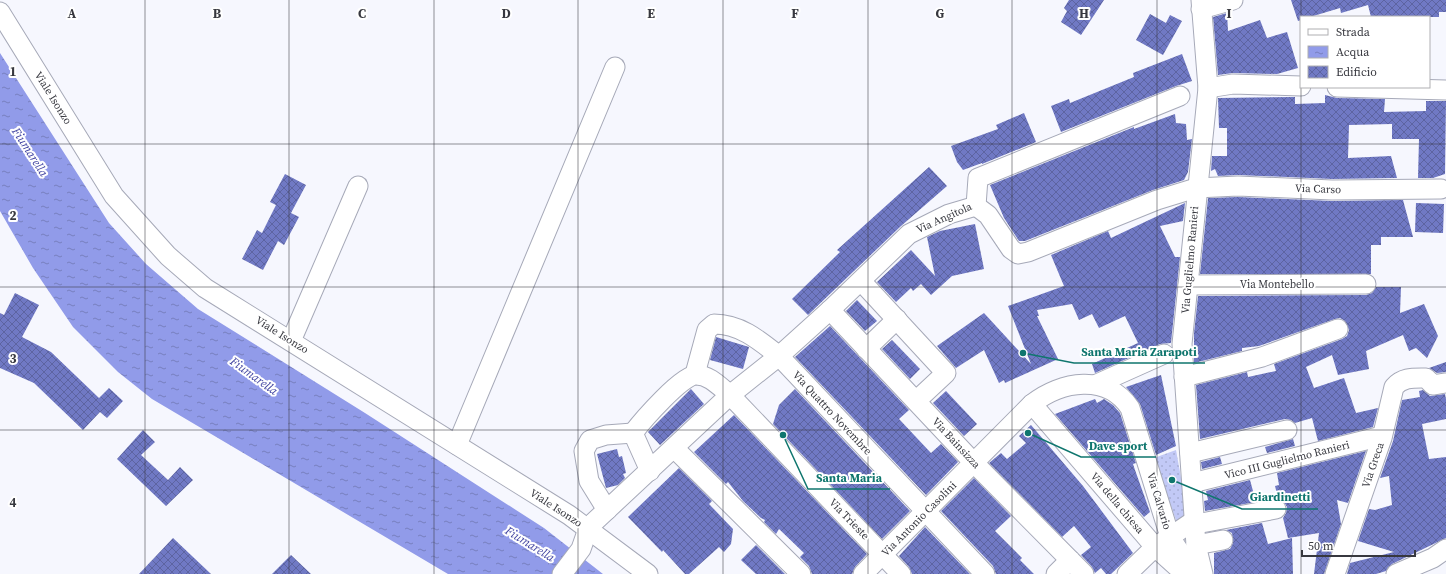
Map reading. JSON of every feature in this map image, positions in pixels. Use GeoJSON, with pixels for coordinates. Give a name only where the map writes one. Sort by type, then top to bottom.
{"type":"FeatureCollection","features":[{"type":"Feature","properties":{"kind":"street"},"geometry":{"type":"LineString","coordinates":[[1201,5],[1233,0]]}},
{"type":"Feature","properties":{"kind":"street","name":"Via Guglielmo Ranieri"},"geometry":{"type":"LineString","coordinates":[[1201,5],[1208,88],[1196,188],[1188,285],[1174,351],[1184,377],[1196,522],[1196,545],[1203,574]]}},
{"type":"Feature","properties":{"kind":"street","name":"Viale Isonzo"},"geometry":{"type":"LineString","coordinates":[[0,12],[114,196],[142,229],[168,256],[205,288],[569,515],[648,574]]}},
{"type":"Feature","properties":{"kind":"street"},"geometry":{"type":"LineString","coordinates":[[457,445],[615,67]]}},
{"type":"Feature","properties":{"kind":"street"},"geometry":{"type":"LineString","coordinates":[[1208,88],[1233,84],[1300,86]]}},
{"type":"Feature","properties":{"kind":"street"},"geometry":{"type":"LineString","coordinates":[[1373,88],[1446,90]]}},
{"type":"Feature","properties":{"kind":"street","name":"Via Angitola"},"geometry":{"type":"LineString","coordinates":[[588,529],[730,395],[779,356],[861,281],[909,234],[949,214],[976,206],[978,178],[1180,96]]}},
{"type":"Feature","properties":{"kind":"street"},"geometry":{"type":"LineString","coordinates":[[291,341],[358,186]]}},
{"type":"Feature","properties":{"kind":"street","name":"Via Carso"},"geometry":{"type":"LineString","coordinates":[[976,206],[988,215],[1011,249],[1018,254],[1028,252],[1157,200],[1196,188],[1238,186],[1332,190],[1441,189]]}},
{"type":"Feature","properties":{"kind":"street"},"geometry":{"type":"LineString","coordinates":[[861,281],[946,373],[916,401]]}},
{"type":"Feature","properties":{"kind":"street","name":"Via Montebello"},"geometry":{"type":"LineString","coordinates":[[1188,285],[1366,284]]}},
{"type":"Feature","properties":{"kind":"street","name":"Via Bainsizza"},"geometry":{"type":"LineString","coordinates":[[830,310],[974,463],[1084,574]]}},
{"type":"Feature","properties":{"kind":"street"},"geometry":{"type":"LineString","coordinates":[[866,349],[897,319]]}},
{"type":"Feature","properties":{"kind":"street","name":"Via Quattro Novembre"},"geometry":{"type":"LineString","coordinates":[[695,374],[707,330],[714,324],[725,324],[754,336],[779,356],[985,574]]}},
{"type":"Feature","properties":{"kind":"street"},"geometry":{"type":"LineString","coordinates":[[1184,377],[1262,358],[1338,329]]}},
{"type":"Feature","properties":{"kind":"street","name":"Via Antonio Casolini"},"geometry":{"type":"LineString","coordinates":[[863,574],[1032,404],[1043,395],[1088,384],[1174,351]]}},
{"type":"Feature","properties":{"kind":"street"},"geometry":{"type":"LineString","coordinates":[[607,510],[589,481],[584,451],[590,440],[606,435],[633,433],[644,418],[686,378],[695,374]]}},
{"type":"Feature","properties":{"kind":"street","name":"Via Trieste"},"geometry":{"type":"LineString","coordinates":[[695,374],[710,378],[730,395],[901,574]]}},
{"type":"Feature","properties":{"kind":"street","name":"Via Greca"},"geometry":{"type":"LineString","coordinates":[[1335,574],[1382,436],[1394,387],[1399,381],[1408,378],[1426,378],[1433,385],[1446,383]]}},
{"type":"Feature","properties":{"kind":"street","name":"Via Calvario"},"geometry":{"type":"LineString","coordinates":[[1088,384],[1112,390],[1123,397],[1130,408],[1170,537],[1194,574]]}},
{"type":"Feature","properties":{"kind":"street","name":"Via della chiesa"},"geometry":{"type":"LineString","coordinates":[[1032,404],[1154,547],[1185,574]]}},
{"type":"Feature","properties":{"kind":"street"},"geometry":{"type":"LineString","coordinates":[[1190,453],[1287,430]]}},
{"type":"Feature","properties":{"kind":"street"},"geometry":{"type":"LineString","coordinates":[[633,433],[650,471]]}},
{"type":"Feature","properties":{"kind":"street","name":"Vico III Guglielmo Ranieri"},"geometry":{"type":"LineString","coordinates":[[1192,483],[1382,436]]}},
{"type":"Feature","properties":{"kind":"street"},"geometry":{"type":"LineString","coordinates":[[674,448],[800,574]]}},
{"type":"Feature","properties":{"kind":"street"},"geometry":{"type":"LineString","coordinates":[[1127,574],[1154,547],[1196,522],[1276,509]]}},
{"type":"Feature","properties":{"kind":"street"},"geometry":{"type":"LineString","coordinates":[[562,574],[581,549],[588,529]]}},
{"type":"Feature","properties":{"kind":"street"},"geometry":{"type":"LineString","coordinates":[[1196,545],[1223,540]]}},
{"type":"Feature","properties":{"kind":"street"},"geometry":{"type":"LineString","coordinates":[[1396,574],[1433,558],[1446,549]]}},
{"type":"Feature","properties":{"kind":"street"},"geometry":{"type":"LineString","coordinates":[[1056,574],[1070,560]]}},
{"type":"Feature","properties":{"kind":"shaded area"},"geometry":{"type":"Polygon","coordinates":[[[1176,450],[1189,522],[1178,526],[1154,458],[1176,450]]]}},
{"type":"Feature","properties":{"kind":"water","name":"Fiumarella"},"geometry":{"type":"Polygon","coordinates":[[[0,53],[109,223],[146,264],[198,309],[365,413],[544,528],[603,574],[448,574],[152,399],[118,372],[73,327],[33,268],[0,211],[0,53]]]}},
{"type":"Feature","properties":{"kind":"building"},"geometry":{"type":"Polygon","coordinates":[[[1069,0],[1104,0],[1081,35],[1061,22],[1067,11],[1064,8],[1069,0]]]}},
{"type":"Feature","properties":{"kind":"building"},"geometry":{"type":"Polygon","coordinates":[[[1291,0],[1446,0],[1446,12],[1439,12],[1439,17],[1371,16],[1368,5],[1341,13],[1340,8],[1313,16],[1300,16],[1300,20],[1298,21],[1291,0]]]}},
{"type":"Feature","properties":{"kind":"building"},"geometry":{"type":"Polygon","coordinates":[[[1227,13],[1228,31],[1260,20],[1267,38],[1287,32],[1298,68],[1277,74],[1233,73],[1218,75],[1213,17],[1227,13]]]}},
{"type":"Feature","properties":{"kind":"building"},"geometry":{"type":"Polygon","coordinates":[[[1150,14],[1166,23],[1170,15],[1182,21],[1163,55],[1136,40],[1150,14]]]}},
{"type":"Feature","properties":{"kind":"building"},"geometry":{"type":"Polygon","coordinates":[[[1182,54],[1192,81],[1061,132],[1051,106],[1069,99],[1070,103],[1134,77],[1133,73],[1182,54]]]}},
{"type":"Feature","properties":{"kind":"building"},"geometry":{"type":"Polygon","coordinates":[[[1325,95],[1337,98],[1385,99],[1384,112],[1426,111],[1426,101],[1446,101],[1445,174],[1433,178],[1418,178],[1419,139],[1392,139],[1392,124],[1349,125],[1348,158],[1391,156],[1397,178],[1332,179],[1238,175],[1218,176],[1215,169],[1211,171],[1212,156],[1227,156],[1227,128],[1219,128],[1218,98],[1295,97],[1295,104],[1325,103],[1325,95]]]}},
{"type":"Feature","properties":{"kind":"building"},"geometry":{"type":"Polygon","coordinates":[[[1024,113],[1036,142],[982,164],[963,170],[957,162],[951,146],[998,129],[996,125],[1024,113]]]}},
{"type":"Feature","properties":{"kind":"building"},"geometry":{"type":"Polygon","coordinates":[[[1175,114],[1176,123],[1186,124],[1187,140],[1192,139],[1188,172],[1184,180],[1153,190],[1025,241],[1019,241],[1004,218],[990,185],[1134,127],[1134,129],[1175,114]]]}},
{"type":"Feature","properties":{"kind":"building"},"geometry":{"type":"Polygon","coordinates":[[[929,167],[947,186],[901,226],[808,315],[792,299],[840,252],[837,250],[929,167]]]}},
{"type":"Feature","properties":{"kind":"building"},"geometry":{"type":"Polygon","coordinates":[[[285,174],[306,185],[291,213],[299,217],[284,245],[278,241],[263,270],[242,259],[257,230],[262,233],[276,205],[270,202],[285,174]]]}},
{"type":"Feature","properties":{"kind":"building"},"geometry":{"type":"Polygon","coordinates":[[[1238,197],[1332,201],[1403,200],[1413,237],[1381,237],[1381,245],[1371,245],[1371,274],[1200,274],[1208,198],[1238,197]]]}},
{"type":"Feature","properties":{"kind":"building"},"geometry":{"type":"Polygon","coordinates":[[[1185,203],[1183,221],[1160,226],[1175,257],[1180,257],[1171,343],[1160,344],[1095,373],[1092,364],[1138,343],[1125,316],[1099,328],[1092,314],[1079,320],[1072,304],[1037,310],[1039,316],[1037,316],[1058,359],[1005,383],[1004,380],[999,383],[984,350],[956,368],[937,346],[984,313],[1031,364],[1008,306],[1064,286],[1051,255],[1108,231],[1111,238],[1185,203]]]}},
{"type":"Feature","properties":{"kind":"building"},"geometry":{"type":"Polygon","coordinates":[[[1416,203],[1444,204],[1443,233],[1415,232],[1416,203]]]}},
{"type":"Feature","properties":{"kind":"building"},"geometry":{"type":"Polygon","coordinates":[[[975,224],[984,269],[952,276],[931,295],[921,284],[913,291],[911,288],[896,302],[877,282],[911,250],[935,276],[927,237],[940,231],[975,224]]]}},
{"type":"Feature","properties":{"kind":"building"},"geometry":{"type":"Polygon","coordinates":[[[1376,287],[1401,287],[1400,313],[1424,304],[1438,336],[1427,358],[1416,348],[1409,351],[1403,335],[1366,351],[1369,369],[1338,375],[1332,355],[1306,367],[1314,388],[1344,378],[1356,413],[1378,408],[1373,427],[1318,441],[1312,418],[1295,423],[1291,420],[1285,419],[1200,439],[1196,385],[1247,372],[1248,377],[1276,371],[1274,364],[1342,339],[1347,336],[1349,330],[1345,321],[1340,318],[1335,319],[1259,346],[1242,348],[1242,351],[1194,363],[1194,333],[1198,296],[1366,295],[1372,293],[1376,287]]]}},
{"type":"Feature","properties":{"kind":"building"},"geometry":{"type":"Polygon","coordinates":[[[15,293],[39,305],[22,337],[51,352],[99,398],[109,388],[123,401],[107,418],[100,412],[83,430],[34,383],[0,368],[0,313],[4,315],[15,293]]]}},
{"type":"Feature","properties":{"kind":"building"},"geometry":{"type":"Polygon","coordinates":[[[857,300],[877,321],[865,331],[846,311],[857,300]]]}},
{"type":"Feature","properties":{"kind":"building"},"geometry":{"type":"Polygon","coordinates":[[[830,326],[909,410],[899,419],[931,453],[941,444],[958,462],[926,495],[795,357],[830,326]]]}},
{"type":"Feature","properties":{"kind":"building"},"geometry":{"type":"Polygon","coordinates":[[[716,337],[749,347],[743,369],[710,360],[716,337]]]}},
{"type":"Feature","properties":{"kind":"building"},"geometry":{"type":"Polygon","coordinates":[[[892,340],[920,369],[910,379],[882,349],[892,340]]]}},
{"type":"Feature","properties":{"kind":"building"},"geometry":{"type":"Polygon","coordinates":[[[1446,362],[1446,372],[1437,373],[1429,368],[1446,362]]]}},
{"type":"Feature","properties":{"kind":"building"},"geometry":{"type":"Polygon","coordinates":[[[1161,375],[1176,446],[1156,455],[1140,404],[1126,387],[1161,375]]]}},
{"type":"Feature","properties":{"kind":"building"},"geometry":{"type":"Polygon","coordinates":[[[691,389],[704,404],[660,445],[648,432],[691,389]]]}},
{"type":"Feature","properties":{"kind":"building"},"geometry":{"type":"Polygon","coordinates":[[[795,389],[910,511],[882,539],[773,424],[779,405],[795,389]]]}},
{"type":"Feature","properties":{"kind":"building"},"geometry":{"type":"Polygon","coordinates":[[[1423,390],[1430,396],[1445,394],[1446,399],[1446,419],[1422,424],[1429,459],[1446,457],[1446,538],[1392,564],[1386,571],[1376,574],[1347,574],[1350,563],[1394,552],[1358,541],[1369,509],[1375,510],[1392,505],[1389,476],[1380,478],[1393,441],[1402,400],[1420,397],[1419,391],[1423,390]]]}},
{"type":"Feature","properties":{"kind":"building"},"geometry":{"type":"Polygon","coordinates":[[[946,391],[977,424],[964,436],[933,403],[946,391]]]}},
{"type":"Feature","properties":{"kind":"building"},"geometry":{"type":"Polygon","coordinates":[[[1095,399],[1097,403],[1104,399],[1113,405],[1120,413],[1136,463],[1133,464],[1150,512],[1144,517],[1055,414],[1095,399]]]}},
{"type":"Feature","properties":{"kind":"building"},"geometry":{"type":"Polygon","coordinates":[[[734,415],[867,554],[855,567],[852,574],[812,574],[809,566],[800,557],[804,553],[779,529],[776,534],[764,522],[765,520],[743,501],[728,482],[726,484],[694,452],[734,415]]]}},
{"type":"Feature","properties":{"kind":"building"},"geometry":{"type":"Polygon","coordinates":[[[1031,425],[1083,486],[1133,553],[1111,574],[1106,574],[1101,568],[1095,573],[1092,567],[1081,555],[1091,547],[1074,526],[1062,537],[989,463],[1001,453],[1007,459],[1026,443],[1019,436],[1031,425]]]}},
{"type":"Feature","properties":{"kind":"building"},"geometry":{"type":"Polygon","coordinates":[[[143,430],[155,442],[141,455],[168,480],[180,467],[193,480],[166,506],[117,459],[143,430]]]}},
{"type":"Feature","properties":{"kind":"building"},"geometry":{"type":"Polygon","coordinates":[[[1293,439],[1295,446],[1267,453],[1265,447],[1293,439]]]}},
{"type":"Feature","properties":{"kind":"building"},"geometry":{"type":"Polygon","coordinates":[[[617,449],[619,457],[622,456],[626,473],[623,474],[625,478],[618,485],[606,488],[597,454],[617,449]]]}},
{"type":"Feature","properties":{"kind":"building"},"geometry":{"type":"Polygon","coordinates":[[[1366,451],[1348,503],[1337,500],[1341,524],[1324,574],[1314,574],[1319,533],[1288,538],[1283,518],[1287,507],[1284,502],[1278,498],[1275,486],[1279,485],[1277,473],[1366,451]]]}},
{"type":"Feature","properties":{"kind":"building"},"geometry":{"type":"Polygon","coordinates":[[[1220,457],[1222,464],[1202,469],[1201,462],[1220,457]]]}},
{"type":"Feature","properties":{"kind":"building"},"geometry":{"type":"Polygon","coordinates":[[[679,468],[712,501],[709,504],[733,529],[731,544],[724,552],[719,547],[689,574],[685,574],[663,550],[662,552],[628,517],[679,468]]]}},
{"type":"Feature","properties":{"kind":"building"},"geometry":{"type":"Polygon","coordinates":[[[974,478],[1011,516],[995,531],[1022,558],[1020,560],[1034,574],[996,574],[993,566],[941,511],[974,478]]]}},
{"type":"Feature","properties":{"kind":"building"},"geometry":{"type":"Polygon","coordinates":[[[1250,480],[1256,502],[1205,511],[1204,501],[1208,500],[1206,491],[1250,480]]]}},
{"type":"Feature","properties":{"kind":"building"},"geometry":{"type":"Polygon","coordinates":[[[1262,523],[1268,544],[1292,538],[1293,574],[1214,574],[1214,553],[1230,549],[1233,543],[1232,533],[1226,530],[1262,523]]]}},
{"type":"Feature","properties":{"kind":"building"},"geometry":{"type":"Polygon","coordinates":[[[925,527],[970,574],[912,574],[909,567],[899,556],[925,527]]]}},
{"type":"Feature","properties":{"kind":"building"},"geometry":{"type":"Polygon","coordinates":[[[173,538],[211,574],[139,574],[173,538]]]}},
{"type":"Feature","properties":{"kind":"building"},"geometry":{"type":"Polygon","coordinates":[[[756,545],[785,574],[756,574],[741,560],[756,545]]]}},
{"type":"Feature","properties":{"kind":"building"},"geometry":{"type":"Polygon","coordinates":[[[291,555],[311,574],[272,574],[291,555]]]}},
{"type":"Feature","properties":{"kind":"place","name":"Santa Maria Zarapoti"},"geometry":{"type":"Point","coordinates":[1023,353]}},
{"type":"Feature","properties":{"kind":"place","name":"Dave sport"},"geometry":{"type":"Point","coordinates":[1028,433]}},
{"type":"Feature","properties":{"kind":"place","name":"Santa Maria"},"geometry":{"type":"Point","coordinates":[783,435]}},
{"type":"Feature","properties":{"kind":"place","name":"Giardinetti"},"geometry":{"type":"Point","coordinates":[1172,480]}}]}
